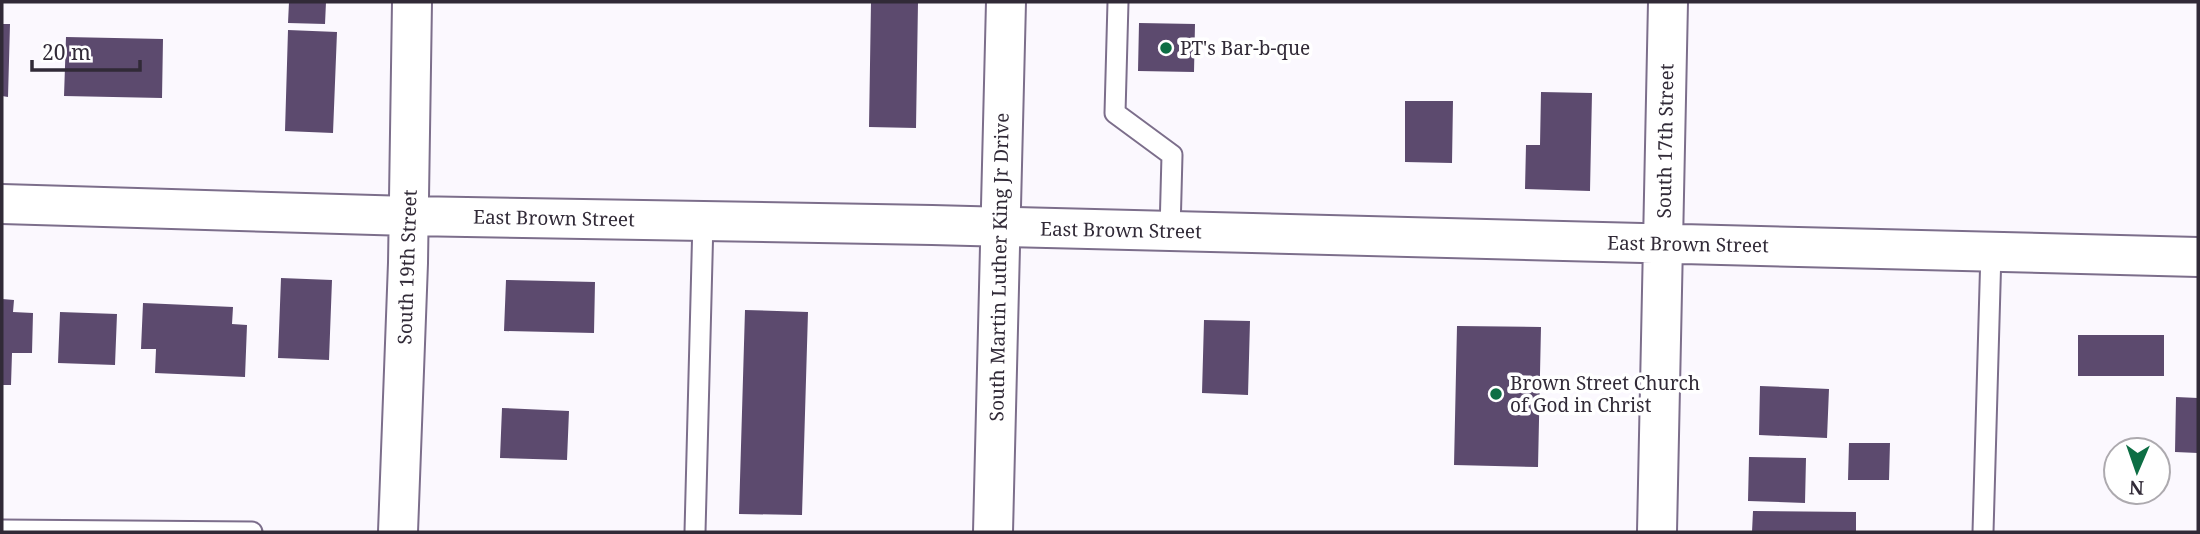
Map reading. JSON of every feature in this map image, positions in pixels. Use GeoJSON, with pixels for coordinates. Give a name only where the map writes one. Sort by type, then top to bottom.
{"type":"FeatureCollection","features":[{"type":"Feature","properties":{"kind":"street","name":"South 19th Street"},"geometry":{"type":"LineString","coordinates":[[397,532],[409,216],[412,2]]}},
{"type":"Feature","properties":{"kind":"street","name":"South Martin Luther King Jr Drive"},"geometry":{"type":"LineString","coordinates":[[993,532],[1006,2]]}},
{"type":"Feature","properties":{"kind":"street","name":"South 17th Street"},"geometry":{"type":"LineString","coordinates":[[1657,532],[1668,2]]}},
{"type":"Feature","properties":{"kind":"street","name":"East Brown Street"},"geometry":{"type":"LineString","coordinates":[[2,204],[409,216],[999,226],[2198,257]]}},
{"type":"Feature","properties":{"kind":"lane"},"geometry":{"type":"LineString","coordinates":[[1118,2],[1115,113],[1172,155],[1170,231]]}},
{"type":"Feature","properties":{"kind":"lane"},"geometry":{"type":"LineString","coordinates":[[695,532],[703,220]]}},
{"type":"Feature","properties":{"kind":"lane"},"geometry":{"type":"LineString","coordinates":[[1983,532],[1991,251]]}},
{"type":"Feature","properties":{"kind":"lane"},"geometry":{"type":"LineString","coordinates":[[2,530],[252,532]]}},
{"type":"Feature","properties":{"kind":"building"},"geometry":{"type":"Polygon","coordinates":[[[289,2],[326,2],[325,24],[288,23],[289,2]]]}},
{"type":"Feature","properties":{"kind":"building"},"geometry":{"type":"Polygon","coordinates":[[[871,2],[918,2],[916,128],[869,127],[871,2]]]}},
{"type":"Feature","properties":{"kind":"building"},"geometry":{"type":"Polygon","coordinates":[[[1139,23],[1195,24],[1194,72],[1138,71],[1139,23]]]}},
{"type":"Feature","properties":{"kind":"building"},"geometry":{"type":"Polygon","coordinates":[[[2,24],[10,24],[8,97],[2,96],[2,24]]]}},
{"type":"Feature","properties":{"kind":"building"},"geometry":{"type":"Polygon","coordinates":[[[288,30],[337,32],[333,133],[285,131],[288,30]]]}},
{"type":"Feature","properties":{"kind":"building"},"geometry":{"type":"Polygon","coordinates":[[[66,37],[163,39],[162,98],[64,96],[66,37]]]}},
{"type":"Feature","properties":{"kind":"building"},"geometry":{"type":"Polygon","coordinates":[[[1541,92],[1592,93],[1590,191],[1525,189],[1526,145],[1540,145],[1541,92]]]}},
{"type":"Feature","properties":{"kind":"building"},"geometry":{"type":"Polygon","coordinates":[[[1405,101],[1453,101],[1452,163],[1405,162],[1405,101]]]}},
{"type":"Feature","properties":{"kind":"building"},"geometry":{"type":"Polygon","coordinates":[[[281,278],[332,280],[329,360],[278,358],[281,278]]]}},
{"type":"Feature","properties":{"kind":"building"},"geometry":{"type":"Polygon","coordinates":[[[506,280],[595,282],[594,333],[504,331],[506,280]]]}},
{"type":"Feature","properties":{"kind":"building"},"geometry":{"type":"Polygon","coordinates":[[[2,299],[14,300],[13,312],[33,313],[32,353],[12,353],[11,385],[2,385],[2,299]]]}},
{"type":"Feature","properties":{"kind":"building"},"geometry":{"type":"Polygon","coordinates":[[[143,303],[233,307],[232,324],[247,325],[245,377],[155,373],[156,349],[141,349],[143,303]]]}},
{"type":"Feature","properties":{"kind":"building"},"geometry":{"type":"Polygon","coordinates":[[[745,310],[808,312],[802,515],[739,514],[745,310]]]}},
{"type":"Feature","properties":{"kind":"building"},"geometry":{"type":"Polygon","coordinates":[[[60,312],[117,314],[115,365],[58,363],[60,312]]]}},
{"type":"Feature","properties":{"kind":"building"},"geometry":{"type":"Polygon","coordinates":[[[1204,320],[1250,321],[1248,395],[1202,393],[1204,320]]]}},
{"type":"Feature","properties":{"kind":"building"},"geometry":{"type":"Polygon","coordinates":[[[1457,326],[1541,327],[1538,467],[1454,465],[1457,326]]]}},
{"type":"Feature","properties":{"kind":"building"},"geometry":{"type":"Polygon","coordinates":[[[2078,335],[2164,335],[2164,376],[2078,376],[2078,335]]]}},
{"type":"Feature","properties":{"kind":"building"},"geometry":{"type":"Polygon","coordinates":[[[1760,386],[1829,389],[1827,438],[1759,435],[1760,386]]]}},
{"type":"Feature","properties":{"kind":"building"},"geometry":{"type":"Polygon","coordinates":[[[2176,397],[2198,398],[2198,453],[2175,452],[2176,397]]]}},
{"type":"Feature","properties":{"kind":"building"},"geometry":{"type":"Polygon","coordinates":[[[502,408],[569,411],[567,460],[500,458],[502,408]]]}},
{"type":"Feature","properties":{"kind":"building"},"geometry":{"type":"Polygon","coordinates":[[[1849,443],[1890,443],[1889,480],[1848,480],[1849,443]]]}},
{"type":"Feature","properties":{"kind":"building"},"geometry":{"type":"Polygon","coordinates":[[[1749,457],[1806,458],[1805,503],[1748,501],[1749,457]]]}},
{"type":"Feature","properties":{"kind":"building"},"geometry":{"type":"Polygon","coordinates":[[[1753,511],[1856,512],[1856,532],[1752,532],[1753,511]]]}},
{"type":"Feature","properties":{"kind":"place","name":"PT's Bar-b-que"},"geometry":{"type":"Point","coordinates":[1166,48]}},
{"type":"Feature","properties":{"kind":"place","name":"Brown Street Church of God in Christ"},"geometry":{"type":"Point","coordinates":[1496,394]}}]}
